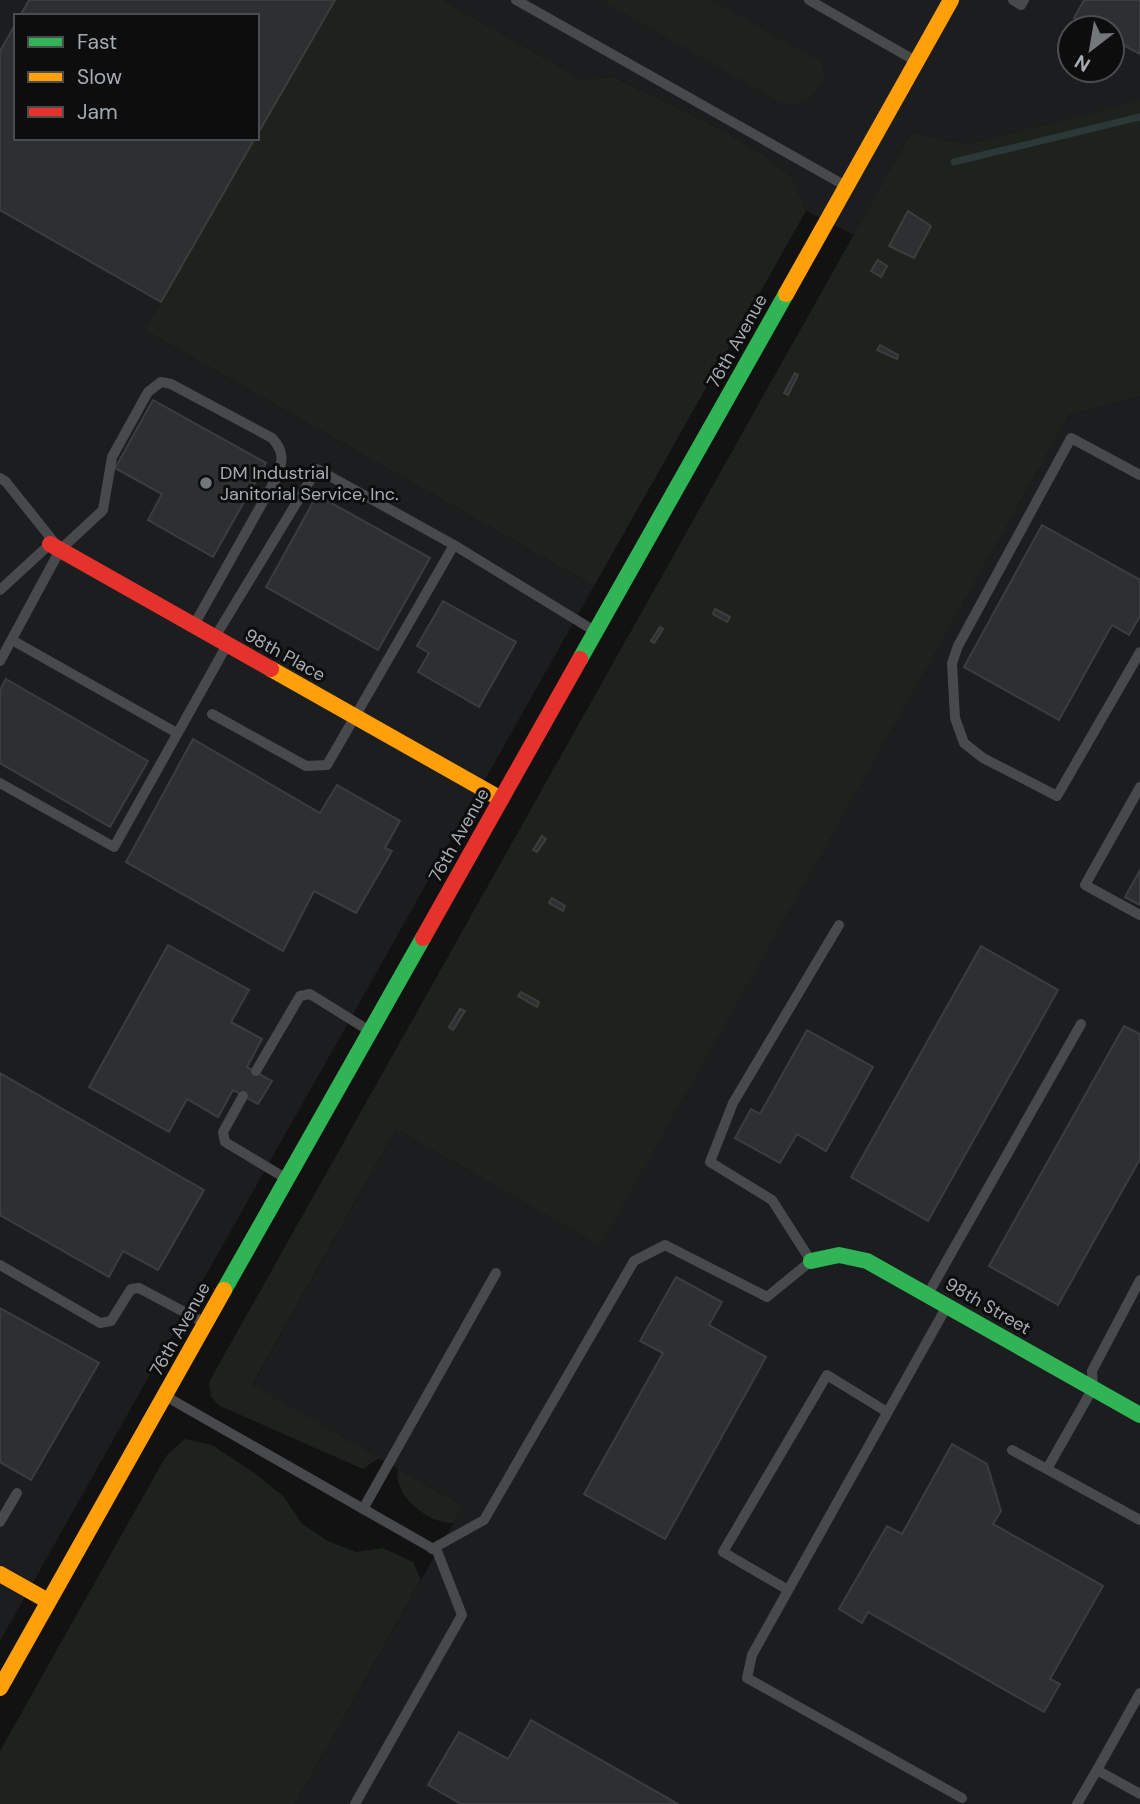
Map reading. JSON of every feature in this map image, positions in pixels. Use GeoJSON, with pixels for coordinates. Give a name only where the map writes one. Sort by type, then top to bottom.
{"type":"FeatureCollection","features":[{"type":"Feature","properties":{"kind":"street","name":"76th Avenue"},"geometry":{"type":"LineString","coordinates":[[0,1688],[951,0]]}},
{"type":"Feature","properties":{"kind":"street","name":"98th Place"},"geometry":{"type":"LineString","coordinates":[[55,547],[501,799]]}},
{"type":"Feature","properties":{"kind":"street","name":"98th Street"},"geometry":{"type":"LineString","coordinates":[[811,1261],[825,1254],[843,1253],[867,1261],[1140,1415]]}},
{"type":"Feature","properties":{"kind":"street"},"geometry":{"type":"LineString","coordinates":[[0,1574],[48,1601]]}},
{"type":"Feature","properties":{"kind":"lane"},"geometry":{"type":"LineString","coordinates":[[516,0],[846,186]]}},
{"type":"Feature","properties":{"kind":"lane"},"geometry":{"type":"LineString","coordinates":[[809,0],[917,61]]}},
{"type":"Feature","properties":{"kind":"lane"},"geometry":{"type":"LineString","coordinates":[[1013,0],[1021,5],[1024,0]]}},
{"type":"Feature","properties":{"kind":"lane"},"geometry":{"type":"LineString","coordinates":[[0,590],[103,510],[112,457],[154,385],[161,382],[171,384],[272,438],[282,449],[282,463],[278,475],[194,625]]}},
{"type":"Feature","properties":{"kind":"lane"},"geometry":{"type":"LineString","coordinates":[[1140,475],[1071,438],[958,646],[953,663],[955,718],[964,743],[983,758],[1057,796],[1140,652]]}},
{"type":"Feature","properties":{"kind":"lane"},"geometry":{"type":"LineString","coordinates":[[0,783],[114,847],[177,733],[221,641],[317,469],[454,545],[595,632]]}},
{"type":"Feature","properties":{"kind":"lane"},"geometry":{"type":"LineString","coordinates":[[0,478],[6,482],[55,547]]}},
{"type":"Feature","properties":{"kind":"lane"},"geometry":{"type":"LineString","coordinates":[[212,714],[306,766],[327,765],[454,545]]}},
{"type":"Feature","properties":{"kind":"lane"},"geometry":{"type":"LineString","coordinates":[[0,661],[55,547]]}},
{"type":"Feature","properties":{"kind":"lane"},"geometry":{"type":"LineString","coordinates":[[12,640],[177,733]]}},
{"type":"Feature","properties":{"kind":"lane"},"geometry":{"type":"LineString","coordinates":[[1140,787],[1085,885],[1140,915]]}},
{"type":"Feature","properties":{"kind":"lane"},"geometry":{"type":"LineString","coordinates":[[432,1549],[484,1520],[634,1261],[665,1245],[767,1297],[811,1261],[772,1200],[710,1162],[733,1103],[839,925]]}},
{"type":"Feature","properties":{"kind":"lane"},"geometry":{"type":"LineString","coordinates":[[256,1071],[300,996],[310,994],[370,1031]]}},
{"type":"Feature","properties":{"kind":"lane"},"geometry":{"type":"LineString","coordinates":[[928,1294],[1080,1024]]}},
{"type":"Feature","properties":{"kind":"lane"},"geometry":{"type":"LineString","coordinates":[[243,1096],[223,1132],[225,1142],[287,1179]]}},
{"type":"Feature","properties":{"kind":"lane"},"geometry":{"type":"LineString","coordinates":[[0,1265],[100,1323],[111,1321],[131,1289],[139,1288],[205,1323]]}},
{"type":"Feature","properties":{"kind":"lane"},"geometry":{"type":"LineString","coordinates":[[363,1509],[496,1273]]}},
{"type":"Feature","properties":{"kind":"lane"},"geometry":{"type":"LineString","coordinates":[[1047,1469],[1093,1388],[1092,1371],[1140,1280]]}},
{"type":"Feature","properties":{"kind":"lane"},"geometry":{"type":"LineString","coordinates":[[947,1305],[752,1655],[747,1678],[962,1798]]}},
{"type":"Feature","properties":{"kind":"lane"},"geometry":{"type":"LineString","coordinates":[[788,1590],[723,1552],[827,1375],[887,1412]]}},
{"type":"Feature","properties":{"kind":"lane"},"geometry":{"type":"LineString","coordinates":[[164,1396],[437,1551],[462,1615],[355,1804]]}},
{"type":"Feature","properties":{"kind":"lane"},"geometry":{"type":"LineString","coordinates":[[1012,1450],[1140,1520]]}},
{"type":"Feature","properties":{"kind":"lane"},"geometry":{"type":"LineString","coordinates":[[0,1522],[17,1493]]}},
{"type":"Feature","properties":{"kind":"lane"},"geometry":{"type":"LineString","coordinates":[[1077,1804],[1140,1693]]}},
{"type":"Feature","properties":{"kind":"lane"},"geometry":{"type":"LineString","coordinates":[[1097,1770],[1140,1794]]}},
{"type":"Feature","properties":{"kind":"shaded area"},"geometry":{"type":"Polygon","coordinates":[[[0,0],[335,0],[259,132],[259,14],[14,14],[14,140],[254,140],[145,330],[594,586],[0,1641],[0,0]]]}},
{"type":"Feature","properties":{"kind":"shaded area"},"geometry":{"type":"Polygon","coordinates":[[[335,0],[442,0],[581,79],[614,77],[705,121],[759,152],[792,177],[806,211],[594,586],[145,330],[254,140],[259,140],[259,132],[335,0]]]}},
{"type":"Feature","properties":{"kind":"shaded area"},"geometry":{"type":"Polygon","coordinates":[[[442,0],[1140,0],[1140,100],[966,144],[911,133],[854,235],[806,211],[792,177],[759,152],[705,121],[615,77],[581,79],[442,0]]]}},
{"type":"Feature","properties":{"kind":"shaded area"},"geometry":{"type":"Polygon","coordinates":[[[602,0],[711,0],[822,63],[824,78],[816,91],[801,103],[779,102],[602,0]]]}},
{"type":"Feature","properties":{"kind":"shaded area"},"geometry":{"type":"Polygon","coordinates":[[[1140,100],[1140,396],[1069,415],[600,1245],[396,1129],[252,1385],[379,1458],[363,1469],[220,1406],[211,1397],[209,1382],[911,133],[966,144],[1140,100]]]}},
{"type":"Feature","properties":{"kind":"shaded area"},"geometry":{"type":"Polygon","coordinates":[[[1140,396],[1140,1804],[295,1804],[463,1506],[252,1386],[396,1129],[599,1244],[1069,415],[1140,396]]]}},
{"type":"Feature","properties":{"kind":"shaded area"},"geometry":{"type":"Polygon","coordinates":[[[185,1439],[212,1445],[253,1472],[284,1497],[302,1524],[328,1541],[356,1552],[383,1548],[413,1562],[421,1580],[295,1804],[0,1804],[0,1751],[166,1456],[185,1439]]]}},
{"type":"Feature","properties":{"kind":"shaded area"},"geometry":{"type":"Polygon","coordinates":[[[398,1469],[463,1506],[453,1523],[433,1519],[414,1506],[401,1489],[398,1469]]]}},
{"type":"Feature","properties":{"kind":"building"},"geometry":{"type":"Polygon","coordinates":[[[29,0],[335,0],[259,132],[259,14],[21,14],[29,0]]]}},
{"type":"Feature","properties":{"kind":"building"},"geometry":{"type":"Polygon","coordinates":[[[1084,0],[1140,0],[1140,54],[1126,46],[1126,14],[1076,14],[1084,0]]]}},
{"type":"Feature","properties":{"kind":"building"},"geometry":{"type":"Polygon","coordinates":[[[14,26],[14,140],[254,140],[161,302],[0,210],[0,51],[14,26]]]}},
{"type":"Feature","properties":{"kind":"building"},"geometry":{"type":"Polygon","coordinates":[[[908,211],[931,226],[914,258],[889,246],[908,211]]]}},
{"type":"Feature","properties":{"kind":"building"},"geometry":{"type":"Polygon","coordinates":[[[878,260],[887,266],[881,277],[871,271],[878,260]]]}},
{"type":"Feature","properties":{"kind":"building"},"geometry":{"type":"Polygon","coordinates":[[[880,345],[898,355],[897,359],[877,350],[880,345]]]}},
{"type":"Feature","properties":{"kind":"building"},"geometry":{"type":"Polygon","coordinates":[[[795,373],[798,375],[788,395],[784,393],[795,373]]]}},
{"type":"Feature","properties":{"kind":"building"},"geometry":{"type":"Polygon","coordinates":[[[153,400],[266,463],[213,557],[148,520],[162,494],[115,468],[153,400]]]}},
{"type":"Feature","properties":{"kind":"building"},"geometry":{"type":"Polygon","coordinates":[[[317,495],[430,558],[378,650],[266,587],[317,495]]]}},
{"type":"Feature","properties":{"kind":"building"},"geometry":{"type":"Polygon","coordinates":[[[1042,525],[1140,580],[1140,616],[1129,635],[1112,625],[1059,720],[964,667],[1042,525]]]}},
{"type":"Feature","properties":{"kind":"building"},"geometry":{"type":"Polygon","coordinates":[[[443,601],[516,642],[479,707],[418,672],[429,653],[417,646],[443,601]]]}},
{"type":"Feature","properties":{"kind":"building"},"geometry":{"type":"Polygon","coordinates":[[[715,609],[730,617],[727,622],[713,614],[715,609]]]}},
{"type":"Feature","properties":{"kind":"building"},"geometry":{"type":"Polygon","coordinates":[[[660,627],[663,629],[654,643],[651,641],[660,627]]]}},
{"type":"Feature","properties":{"kind":"building"},"geometry":{"type":"Polygon","coordinates":[[[6,679],[148,761],[110,827],[0,763],[0,690],[6,679]]]}},
{"type":"Feature","properties":{"kind":"building"},"geometry":{"type":"Polygon","coordinates":[[[193,739],[320,813],[337,785],[400,821],[385,848],[392,851],[356,913],[314,891],[283,951],[126,862],[193,739]]]}},
{"type":"Feature","properties":{"kind":"building"},"geometry":{"type":"Polygon","coordinates":[[[542,836],[546,839],[537,852],[533,850],[542,836]]]}},
{"type":"Feature","properties":{"kind":"building"},"geometry":{"type":"Polygon","coordinates":[[[1140,870],[1140,905],[1125,897],[1140,870]]]}},
{"type":"Feature","properties":{"kind":"building"},"geometry":{"type":"Polygon","coordinates":[[[552,898],[565,906],[563,911],[549,903],[552,898]]]}},
{"type":"Feature","properties":{"kind":"building"},"geometry":{"type":"Polygon","coordinates":[[[168,945],[249,990],[231,1022],[262,1039],[247,1067],[272,1081],[258,1104],[233,1090],[218,1117],[187,1099],[169,1132],[89,1087],[168,945]]]}},
{"type":"Feature","properties":{"kind":"building"},"geometry":{"type":"Polygon","coordinates":[[[981,946],[1058,990],[928,1221],[851,1177],[981,946]]]}},
{"type":"Feature","properties":{"kind":"building"},"geometry":{"type":"Polygon","coordinates":[[[521,992],[539,1002],[537,1007],[518,996],[521,992]]]}},
{"type":"Feature","properties":{"kind":"building"},"geometry":{"type":"Polygon","coordinates":[[[460,1009],[465,1011],[453,1030],[449,1027],[460,1009]]]}},
{"type":"Feature","properties":{"kind":"building"},"geometry":{"type":"Polygon","coordinates":[[[1124,1026],[1140,1034],[1140,1159],[1058,1305],[989,1266],[1124,1026]]]}},
{"type":"Feature","properties":{"kind":"building"},"geometry":{"type":"Polygon","coordinates":[[[807,1030],[873,1067],[826,1151],[797,1134],[780,1163],[735,1138],[751,1109],[760,1114],[807,1030]]]}},
{"type":"Feature","properties":{"kind":"building"},"geometry":{"type":"Polygon","coordinates":[[[0,1073],[204,1190],[158,1270],[123,1251],[109,1277],[0,1215],[0,1073]]]}},
{"type":"Feature","properties":{"kind":"building"},"geometry":{"type":"Polygon","coordinates":[[[676,1277],[722,1302],[709,1325],[766,1357],[665,1539],[584,1494],[663,1353],[640,1341],[676,1277]]]}},
{"type":"Feature","properties":{"kind":"building"},"geometry":{"type":"Polygon","coordinates":[[[0,1308],[99,1363],[31,1480],[0,1462],[0,1308]]]}},
{"type":"Feature","properties":{"kind":"building"},"geometry":{"type":"Polygon","coordinates":[[[952,1444],[987,1464],[1001,1511],[993,1524],[1103,1586],[1050,1679],[1060,1684],[1044,1712],[868,1612],[862,1623],[839,1609],[887,1526],[902,1534],[952,1444]]]}},
{"type":"Feature","properties":{"kind":"building"},"geometry":{"type":"Polygon","coordinates":[[[531,1720],[678,1804],[461,1804],[428,1785],[459,1732],[508,1759],[531,1720]]]}},
{"type":"Feature","properties":{"kind":"waterway"},"geometry":{"type":"LineString","coordinates":[[954,162],[1140,117]]}},
{"type":"Feature","properties":{"kind":"traffic: fast"},"geometry":{"type":"LineString","coordinates":[[580,659],[786,294]]}},
{"type":"Feature","properties":{"kind":"traffic: fast"},"geometry":{"type":"LineString","coordinates":[[224,1290],[423,938]]}},
{"type":"Feature","properties":{"kind":"traffic: fast"},"geometry":{"type":"LineString","coordinates":[[811,1261],[839,1255],[867,1261],[1140,1415]]}},
{"type":"Feature","properties":{"kind":"traffic: slow"},"geometry":{"type":"LineString","coordinates":[[786,294],[951,0]]}},
{"type":"Feature","properties":{"kind":"traffic: slow"},"geometry":{"type":"LineString","coordinates":[[271,669],[501,799]]}},
{"type":"Feature","properties":{"kind":"traffic: slow"},"geometry":{"type":"LineString","coordinates":[[0,1688],[224,1290]]}},
{"type":"Feature","properties":{"kind":"traffic: slow"},"geometry":{"type":"LineString","coordinates":[[0,1574],[48,1601]]}},
{"type":"Feature","properties":{"kind":"traffic: jam"},"geometry":{"type":"LineString","coordinates":[[50,544],[271,669]]}},
{"type":"Feature","properties":{"kind":"traffic: jam"},"geometry":{"type":"LineString","coordinates":[[423,938],[580,659]]}},
{"type":"Feature","properties":{"kind":"place","name":"DM Industrial Janitorial Service, Inc."},"geometry":{"type":"Point","coordinates":[206,483]}}]}
